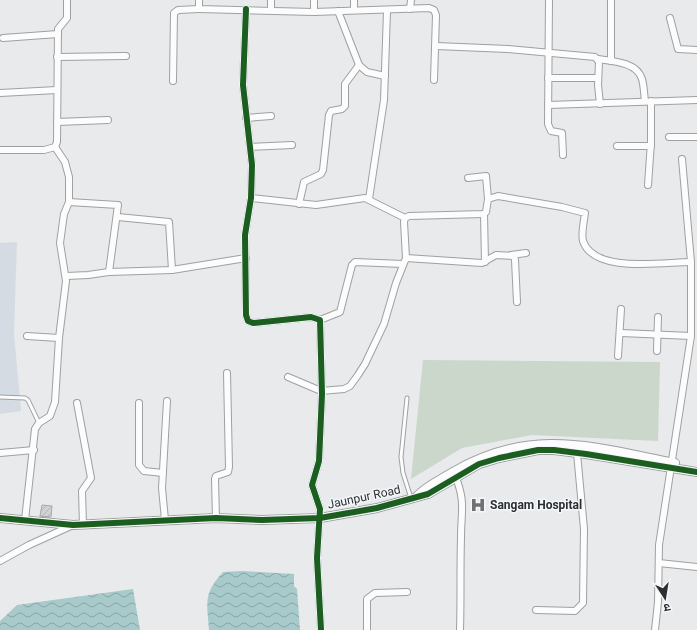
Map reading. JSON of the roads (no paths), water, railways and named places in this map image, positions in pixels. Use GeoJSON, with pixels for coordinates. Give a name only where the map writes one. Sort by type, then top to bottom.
{"type":"FeatureCollection","features":[{"type":"Feature","properties":{"kind":"street"},"geometry":{"type":"LineString","coordinates":[[25,520],[34,450],[35,429],[39,423],[50,416],[55,402],[59,338],[67,276],[60,243],[62,227],[69,202],[69,176],[65,162],[55,147],[57,122],[58,34],[59,26],[67,18],[67,0]]}},
{"type":"Feature","properties":{"kind":"street"},"geometry":{"type":"LineString","coordinates":[[199,0],[199,9]]}},
{"type":"Feature","properties":{"kind":"street"},"geometry":{"type":"LineString","coordinates":[[271,0],[271,10]]}},
{"type":"Feature","properties":{"kind":"street"},"geometry":{"type":"LineString","coordinates":[[314,0],[314,12]]}},
{"type":"Feature","properties":{"kind":"street"},"geometry":{"type":"LineString","coordinates":[[354,0],[354,10]]}},
{"type":"Feature","properties":{"kind":"street"},"geometry":{"type":"LineString","coordinates":[[410,9],[411,0]]}},
{"type":"Feature","properties":{"kind":"street"},"geometry":{"type":"LineString","coordinates":[[549,0],[549,129],[562,133],[563,155]]}},
{"type":"Feature","properties":{"kind":"street"},"geometry":{"type":"LineString","coordinates":[[611,0],[611,61]]}},
{"type":"Feature","properties":{"kind":"street"},"geometry":{"type":"LineString","coordinates":[[173,81],[174,13],[178,10],[246,9],[314,12],[354,10],[387,11],[429,8],[434,10],[436,15],[434,80]]}},
{"type":"Feature","properties":{"kind":"street"},"geometry":{"type":"LineString","coordinates":[[246,9],[243,85],[252,165],[251,198],[246,228],[246,315],[248,321],[263,323],[311,317],[320,320],[340,312],[352,265],[355,262],[485,262],[496,255],[526,253]]}},
{"type":"Feature","properties":{"kind":"street"},"geometry":{"type":"LineString","coordinates":[[338,11],[359,65],[367,72],[385,76]]}},
{"type":"Feature","properties":{"kind":"street"},"geometry":{"type":"LineString","coordinates":[[369,199],[384,100],[387,11]]}},
{"type":"Feature","properties":{"kind":"street"},"geometry":{"type":"LineString","coordinates":[[670,18],[678,49],[697,50]]}},
{"type":"Feature","properties":{"kind":"street"},"geometry":{"type":"LineString","coordinates":[[3,38],[58,34]]}},
{"type":"Feature","properties":{"kind":"street"},"geometry":{"type":"LineString","coordinates":[[436,46],[508,49],[598,59],[626,64],[637,72],[642,79],[648,101],[651,146],[648,185]]}},
{"type":"Feature","properties":{"kind":"street"},"geometry":{"type":"LineString","coordinates":[[57,57],[126,56]]}},
{"type":"Feature","properties":{"kind":"street"},"geometry":{"type":"LineString","coordinates":[[598,59],[600,104]]}},
{"type":"Feature","properties":{"kind":"street"},"geometry":{"type":"LineString","coordinates":[[299,204],[304,182],[321,174],[323,170],[329,115],[331,111],[342,109],[345,106],[345,84],[359,65]]}},
{"type":"Feature","properties":{"kind":"street"},"geometry":{"type":"LineString","coordinates":[[548,78],[598,78]]}},
{"type":"Feature","properties":{"kind":"street"},"geometry":{"type":"LineString","coordinates":[[0,93],[57,90]]}},
{"type":"Feature","properties":{"kind":"street"},"geometry":{"type":"LineString","coordinates":[[548,105],[697,100]]}},
{"type":"Feature","properties":{"kind":"street"},"geometry":{"type":"LineString","coordinates":[[246,118],[271,116]]}},
{"type":"Feature","properties":{"kind":"street"},"geometry":{"type":"LineString","coordinates":[[57,122],[108,120]]}},
{"type":"Feature","properties":{"kind":"street"},"geometry":{"type":"LineString","coordinates":[[669,137],[697,137]]}},
{"type":"Feature","properties":{"kind":"street"},"geometry":{"type":"LineString","coordinates":[[250,147],[292,145]]}},
{"type":"Feature","properties":{"kind":"street"},"geometry":{"type":"LineString","coordinates":[[617,146],[651,146]]}},
{"type":"Feature","properties":{"kind":"street"},"geometry":{"type":"LineString","coordinates":[[0,150],[44,150],[55,147]]}},
{"type":"Feature","properties":{"kind":"street"},"geometry":{"type":"LineString","coordinates":[[655,630],[659,545],[694,308],[682,159]]}},
{"type":"Feature","properties":{"kind":"street"},"geometry":{"type":"LineString","coordinates":[[468,178],[486,176],[488,199],[484,214],[485,262]]}},
{"type":"Feature","properties":{"kind":"street"},"geometry":{"type":"LineString","coordinates":[[488,199],[498,196],[562,207],[585,214],[582,240],[592,255],[615,263],[691,262]]}},
{"type":"Feature","properties":{"kind":"street"},"geometry":{"type":"LineString","coordinates":[[251,198],[299,204],[324,205],[362,198],[369,199],[377,205],[405,218],[415,215],[484,214]]}},
{"type":"Feature","properties":{"kind":"street"},"geometry":{"type":"LineString","coordinates":[[69,202],[116,204],[119,207],[109,272]]}},
{"type":"Feature","properties":{"kind":"street"},"geometry":{"type":"LineString","coordinates":[[118,217],[169,222],[172,270]]}},
{"type":"Feature","properties":{"kind":"street"},"geometry":{"type":"LineString","coordinates":[[288,377],[322,391],[344,389],[350,386],[365,364],[384,324],[405,261],[405,218]]}},
{"type":"Feature","properties":{"kind":"street"},"geometry":{"type":"LineString","coordinates":[[511,254],[514,256],[515,260],[517,302]]}},
{"type":"Feature","properties":{"kind":"street"},"geometry":{"type":"LineString","coordinates":[[67,276],[109,272],[172,270],[246,258]]}},
{"type":"Feature","properties":{"kind":"street"},"geometry":{"type":"LineString","coordinates":[[618,356],[621,333],[621,309]]}},
{"type":"Feature","properties":{"kind":"street"},"geometry":{"type":"LineString","coordinates":[[657,351],[658,317]]}},
{"type":"Feature","properties":{"kind":"street"},"geometry":{"type":"LineString","coordinates":[[320,320],[322,391],[319,461],[312,486],[318,503],[320,518],[317,558],[321,630]]}},
{"type":"Feature","properties":{"kind":"street"},"geometry":{"type":"LineString","coordinates":[[621,333],[691,336]]}},
{"type":"Feature","properties":{"kind":"street"},"geometry":{"type":"LineString","coordinates":[[27,336],[59,338]]}},
{"type":"Feature","properties":{"kind":"street"},"geometry":{"type":"LineString","coordinates":[[216,518],[215,479],[216,476],[228,472],[229,467],[227,373]]}},
{"type":"Feature","properties":{"kind":"street"},"geometry":{"type":"LineString","coordinates":[[165,520],[162,497],[167,401]]}},
{"type":"Feature","properties":{"kind":"street"},"geometry":{"type":"LineString","coordinates":[[77,403],[91,478],[82,491],[84,525]]}},
{"type":"Feature","properties":{"kind":"street"},"geometry":{"type":"LineString","coordinates":[[139,403],[139,465],[144,471],[163,473]]}},
{"type":"Feature","properties":{"kind":"street"},"geometry":{"type":"LineString","coordinates":[[455,474],[483,456],[520,446],[540,443],[562,443],[582,446],[697,472]]}},
{"type":"Feature","properties":{"kind":"street"},"geometry":{"type":"LineString","coordinates":[[0,453],[34,450]]}},
{"type":"Feature","properties":{"kind":"street"},"geometry":{"type":"LineString","coordinates":[[413,498],[426,487],[455,474],[488,461],[521,453],[554,450],[697,467]]}},
{"type":"Feature","properties":{"kind":"street"},"geometry":{"type":"LineString","coordinates":[[536,610],[571,612],[581,607],[584,603],[584,529],[577,453]]}},
{"type":"Feature","properties":{"kind":"street"},"geometry":{"type":"LineString","coordinates":[[455,474],[462,495],[463,505],[461,537],[460,630]]}},
{"type":"Feature","properties":{"kind":"street","name":"Jaunpur Road"},"geometry":{"type":"LineString","coordinates":[[0,518],[84,525],[216,518],[262,520],[320,518],[377,508],[413,498]]}},
{"type":"Feature","properties":{"kind":"street"},"geometry":{"type":"LineString","coordinates":[[0,561],[29,545],[73,525]]}},
{"type":"Feature","properties":{"kind":"street"},"geometry":{"type":"LineString","coordinates":[[659,564],[697,567]]}},
{"type":"Feature","properties":{"kind":"street"},"geometry":{"type":"LineString","coordinates":[[367,630],[367,599],[371,595],[375,593],[407,592]]}},
{"type":"Feature","properties":{"kind":"lane"},"geometry":{"type":"LineString","coordinates":[[0,396],[25,398],[28,400],[39,423]]}},
{"type":"Feature","properties":{"kind":"lane"},"geometry":{"type":"LineString","coordinates":[[407,398],[401,458],[403,473],[413,498]]}},
{"type":"Feature","properties":{"kind":"water"},"geometry":{"type":"Polygon","coordinates":[[[241,571],[294,574],[294,586],[297,589],[300,630],[209,630],[207,605],[212,586],[223,572],[241,571]]]}},
{"type":"Feature","properties":{"kind":"water"},"geometry":{"type":"Polygon","coordinates":[[[133,589],[140,630],[0,630],[0,621],[17,605],[133,589]]]}},
{"type":"Feature","properties":{"kind":"place","name":"Sangam Hospital"},"geometry":{"type":"Point","coordinates":[478,505]}}]}
